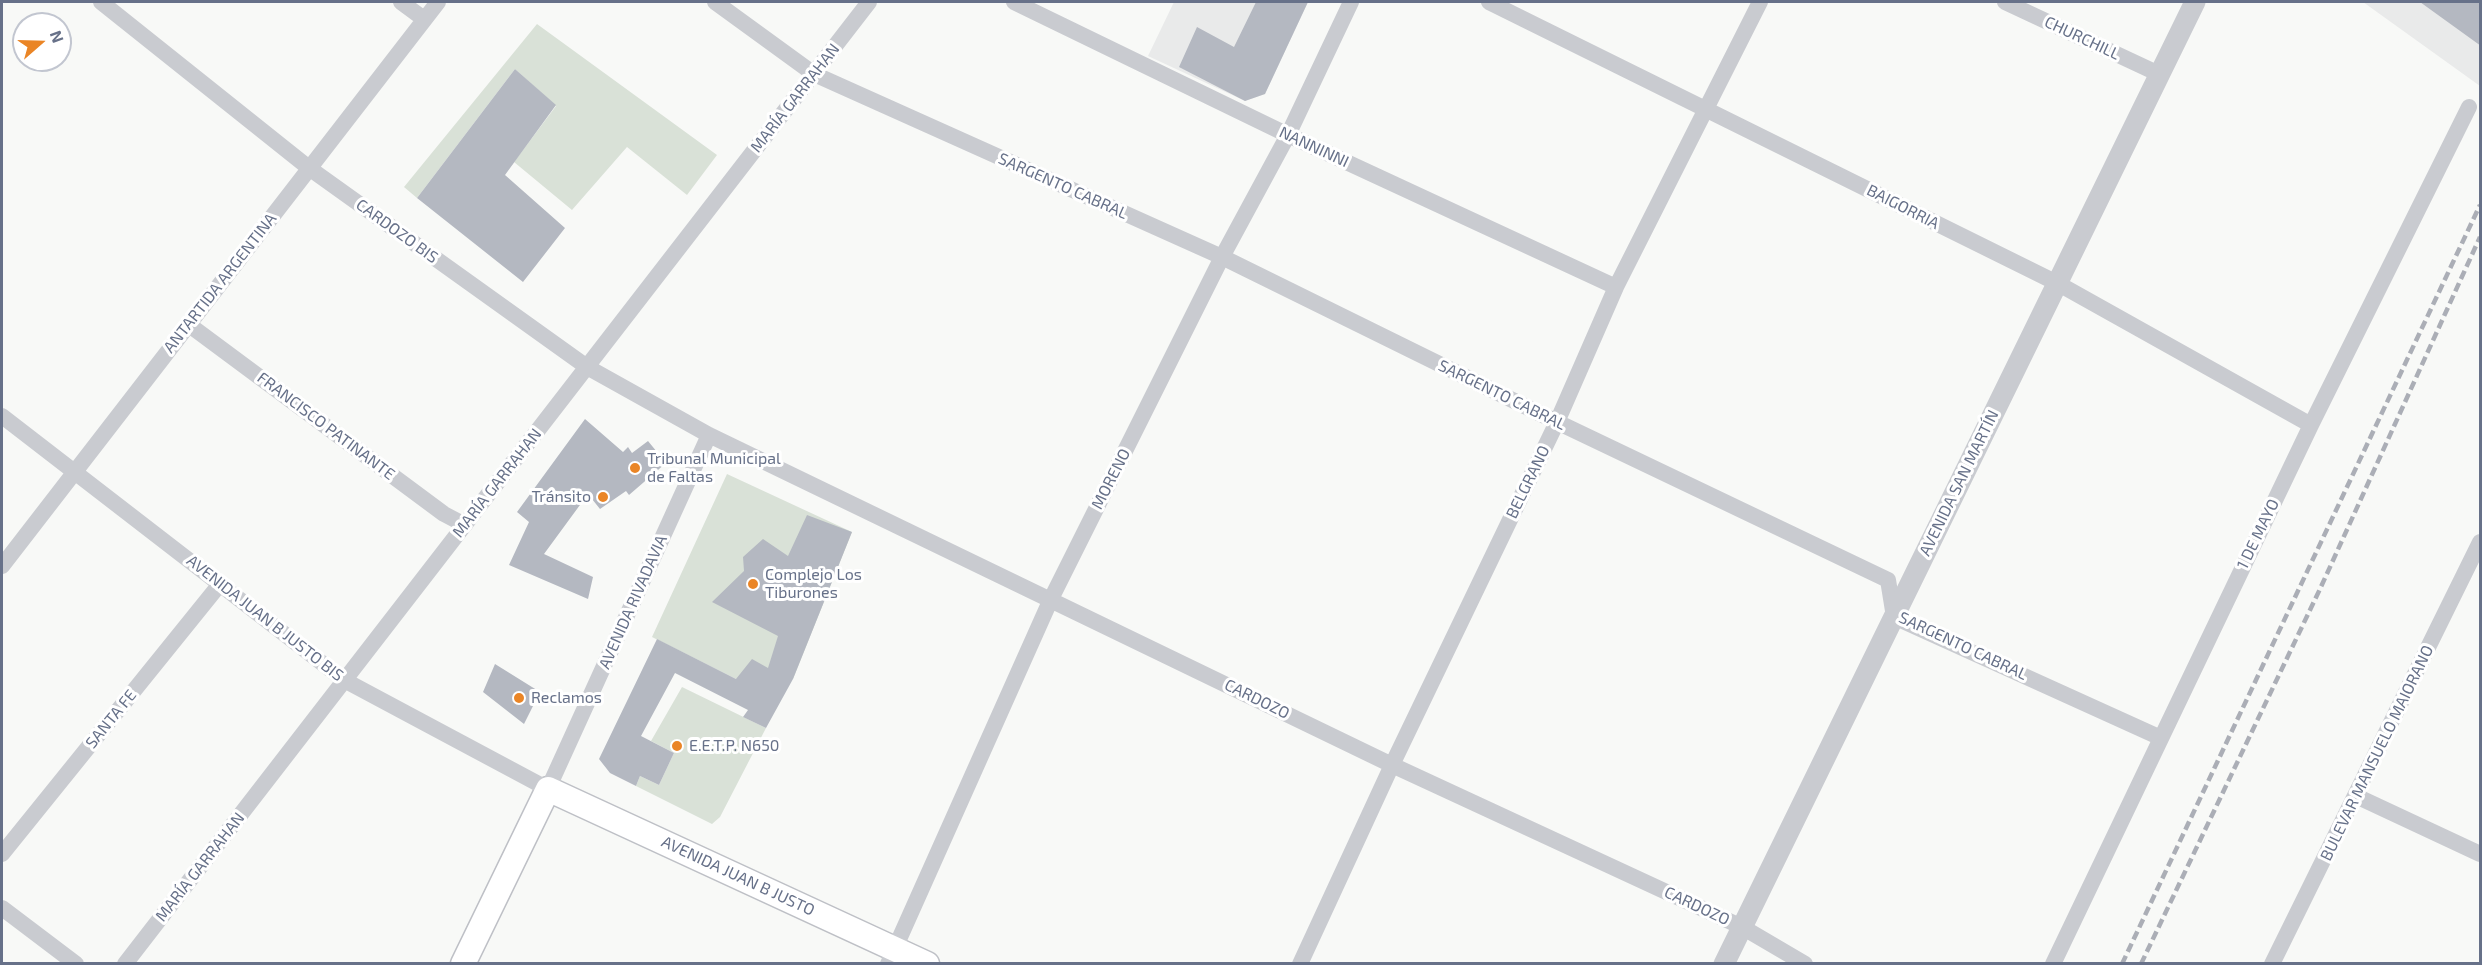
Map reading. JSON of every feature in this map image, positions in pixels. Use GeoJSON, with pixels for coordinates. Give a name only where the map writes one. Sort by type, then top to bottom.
{"type":"FeatureCollection","features":[{"type":"Feature","properties":{"kind":"main road","name":"AVENIDA JUAN B JUSTO"},"geometry":{"type":"LineString","coordinates":[[548,789],[892,956],[927,963]]}},
{"type":"Feature","properties":{"kind":"main road","name":"AVENIDA RIVADAVIA"},"geometry":{"type":"LineString","coordinates":[[463,963],[548,789]]}},
{"type":"Feature","properties":{"kind":"street","name":"CARDOZO BIS"},"geometry":{"type":"LineString","coordinates":[[101,2],[309,168],[586,367],[709,435]]}},
{"type":"Feature","properties":{"kind":"street"},"geometry":{"type":"LineString","coordinates":[[401,2],[424,19]]}},
{"type":"Feature","properties":{"kind":"street","name":"ANTARTIDA ARGENTINA"},"geometry":{"type":"LineString","coordinates":[[2,566],[438,2]]}},
{"type":"Feature","properties":{"kind":"street","name":"SARGENTO CABRAL"},"geometry":{"type":"LineString","coordinates":[[715,2],[814,74],[1222,257],[1557,422],[1888,580],[1894,617],[2161,738]]}},
{"type":"Feature","properties":{"kind":"street","name":"MARÍA GARRAHAN"},"geometry":{"type":"LineString","coordinates":[[125,963],[869,2]]}},
{"type":"Feature","properties":{"kind":"street","name":"NANNINNI"},"geometry":{"type":"LineString","coordinates":[[1014,2],[1288,135],[1616,287]]}},
{"type":"Feature","properties":{"kind":"street","name":"MORENO"},"geometry":{"type":"LineString","coordinates":[[892,956],[1051,599],[1222,257],[1288,135],[1351,2]]}},
{"type":"Feature","properties":{"kind":"street","name":"BAIGORRIA"},"geometry":{"type":"LineString","coordinates":[[1489,2],[2057,284],[2311,425]]}},
{"type":"Feature","properties":{"kind":"street","name":"BELGRANO"},"geometry":{"type":"LineString","coordinates":[[1300,963],[1392,765],[1557,422],[1616,287],[1760,2]]}},
{"type":"Feature","properties":{"kind":"street","name":"CHURCHILL"},"geometry":{"type":"LineString","coordinates":[[2005,2],[2159,74]]}},
{"type":"Feature","properties":{"kind":"street","name":"AVENIDA SAN MARTÍN"},"geometry":{"type":"LineString","coordinates":[[1724,963],[2195,2]]}},
{"type":"Feature","properties":{"kind":"street","name":"1 DE MAYO"},"geometry":{"type":"LineString","coordinates":[[2053,963],[2311,425],[2469,107]]}},
{"type":"Feature","properties":{"kind":"street","name":"FRANCISCO PATINANTE"},"geometry":{"type":"LineString","coordinates":[[188,324],[444,514],[465,525]]}},
{"type":"Feature","properties":{"kind":"street","name":"AVENIDA JUAN B JUSTO BIS"},"geometry":{"type":"LineString","coordinates":[[2,416],[344,680],[548,789]]}},
{"type":"Feature","properties":{"kind":"street","name":"CARDOZO"},"geometry":{"type":"LineString","coordinates":[[709,435],[1392,765],[1742,927],[1805,963]]}},
{"type":"Feature","properties":{"kind":"street","name":"AVENIDA RIVADAVIA"},"geometry":{"type":"LineString","coordinates":[[548,789],[709,435]]}},
{"type":"Feature","properties":{"kind":"street","name":"BULEVAR MANSUELO MAIORANO"},"geometry":{"type":"LineString","coordinates":[[2272,963],[2481,542]]}},
{"type":"Feature","properties":{"kind":"street","name":"SANTA FE"},"geometry":{"type":"LineString","coordinates":[[2,854],[220,584]]}},
{"type":"Feature","properties":{"kind":"street"},"geometry":{"type":"LineString","coordinates":[[2356,796],[2481,854]]}},
{"type":"Feature","properties":{"kind":"street"},"geometry":{"type":"LineString","coordinates":[[2,908],[76,963]]}},
{"type":"Feature","properties":{"kind":"shaded area"},"geometry":{"type":"Polygon","coordinates":[[[1174,2],[1308,2],[1265,94],[1245,101],[1148,56],[1174,2]]]}},
{"type":"Feature","properties":{"kind":"shaded area"},"geometry":{"type":"Polygon","coordinates":[[[2363,2],[2480,2],[2480,86],[2363,2]]]}},
{"type":"Feature","properties":{"kind":"shaded area"},"geometry":{"type":"Polygon","coordinates":[[[537,24],[717,155],[687,195],[627,147],[572,210],[514,162],[556,106],[515,69],[417,198],[404,187],[537,24]]]}},
{"type":"Feature","properties":{"kind":"shaded area","name":"Complejo Los Tiburones"},"geometry":{"type":"Polygon","coordinates":[[[727,474],[852,532],[793,679],[736,679],[652,637],[727,474]]]}},
{"type":"Feature","properties":{"kind":"shaded area"},"geometry":{"type":"Polygon","coordinates":[[[682,687],[766,728],[720,817],[712,824],[636,786],[640,776],[659,785],[674,753],[651,741],[682,687]]]}},
{"type":"Feature","properties":{"kind":"building"},"geometry":{"type":"Polygon","coordinates":[[[1256,2],[1308,2],[1265,94],[1245,101],[1179,67],[1197,27],[1234,47],[1256,2]]]}},
{"type":"Feature","properties":{"kind":"building"},"geometry":{"type":"Polygon","coordinates":[[[2420,2],[2481,2],[2481,46],[2420,2]]]}},
{"type":"Feature","properties":{"kind":"building"},"geometry":{"type":"Polygon","coordinates":[[[515,69],[556,105],[505,175],[565,228],[523,282],[417,198],[515,69]]]}},
{"type":"Feature","properties":{"kind":"building"},"geometry":{"type":"Polygon","coordinates":[[[585,419],[623,452],[628,447],[632,453],[648,441],[666,463],[629,495],[626,491],[600,509],[588,494],[544,554],[593,577],[588,599],[509,565],[529,522],[517,512],[585,419]]]}},
{"type":"Feature","properties":{"kind":"building"},"geometry":{"type":"Polygon","coordinates":[[[807,515],[852,532],[793,679],[766,728],[743,717],[748,710],[675,673],[641,736],[674,753],[659,785],[640,776],[636,786],[610,773],[599,759],[657,639],[736,679],[752,659],[768,668],[778,636],[712,602],[744,571],[743,557],[763,539],[788,556],[807,515]]]}},
{"type":"Feature","properties":{"kind":"building","name":"Reclamos"},"geometry":{"type":"Polygon","coordinates":[[[495,664],[540,692],[524,724],[483,692],[495,664]]]}},
{"type":"Feature","properties":{"kind":"railway"},"geometry":{"type":"LineString","coordinates":[[2122,964],[2480,205]]}},
{"type":"Feature","properties":{"kind":"railway"},"geometry":{"type":"LineString","coordinates":[[2141,964],[2320,589],[2480,237]]}},
{"type":"Feature","properties":{"kind":"place","name":"Tribunal Municipal de Faltas"},"geometry":{"type":"Point","coordinates":[635,468]}},
{"type":"Feature","properties":{"kind":"place","name":"Tránsito"},"geometry":{"type":"Point","coordinates":[603,497]}},
{"type":"Feature","properties":{"kind":"place","name":"Complejo Los Tiburones"},"geometry":{"type":"Point","coordinates":[753,584]}},
{"type":"Feature","properties":{"kind":"place","name":"Reclamos"},"geometry":{"type":"Point","coordinates":[519,698]}},
{"type":"Feature","properties":{"kind":"place","name":"E.E.T.P. N650"},"geometry":{"type":"Point","coordinates":[677,746]}}]}
